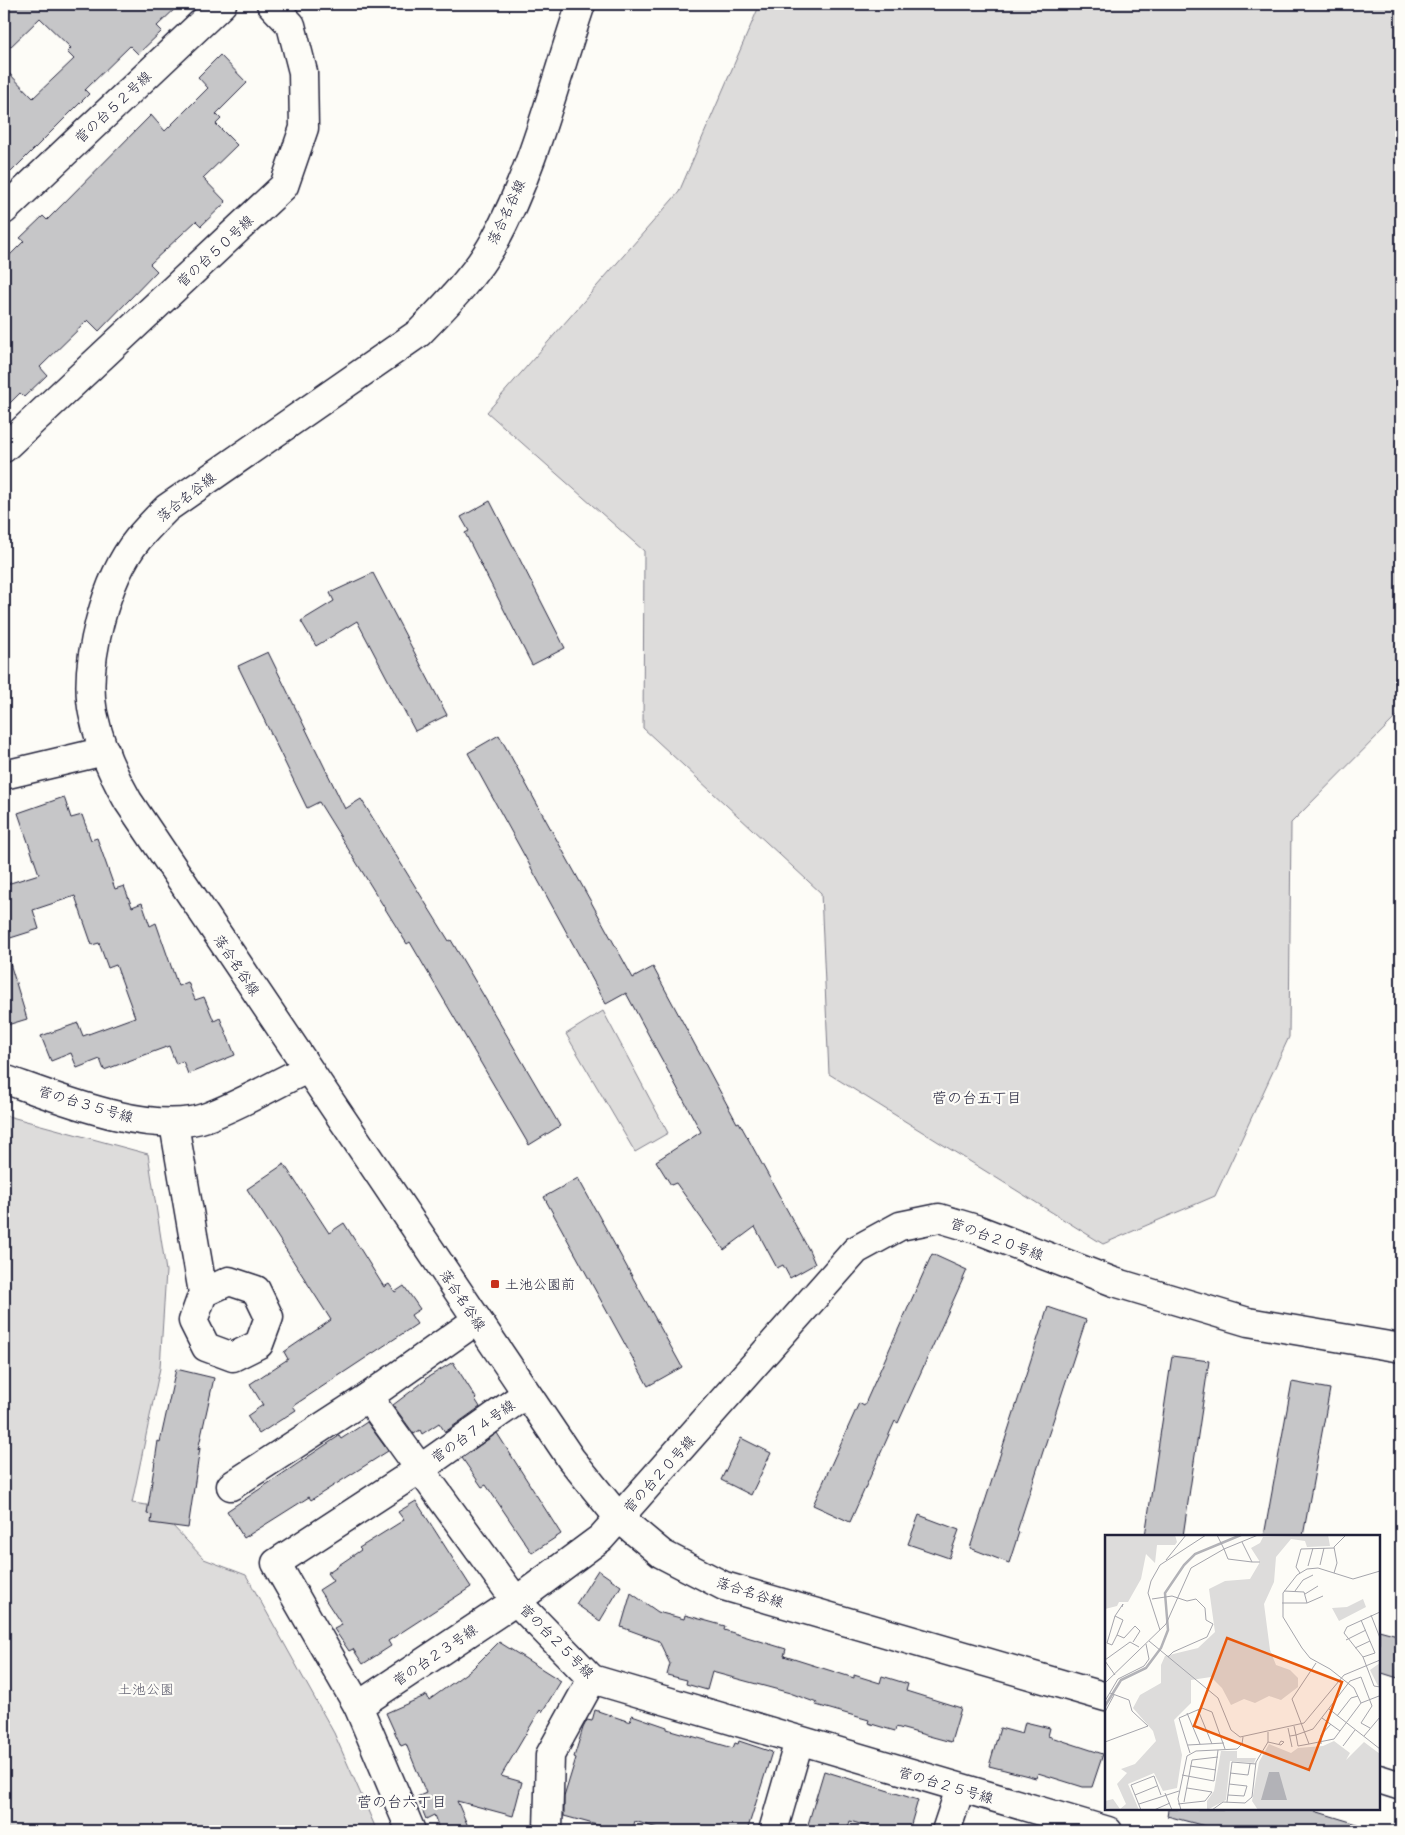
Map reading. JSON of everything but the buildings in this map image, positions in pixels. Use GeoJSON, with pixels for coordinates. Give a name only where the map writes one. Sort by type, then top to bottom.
{"type":"FeatureCollection","features":[{"type":"Feature","properties":{"kind":"street","name":"菅の台５２号線"},"geometry":{"type":"LineString","coordinates":[[4,210],[222,4]]}},
{"type":"Feature","properties":{"kind":"street","name":"菅の台５０号線"},"geometry":{"type":"LineString","coordinates":[[4,448],[284,186],[304,128],[303,72],[291,25],[271,4]]}},
{"type":"Feature","properties":{"kind":"street","name":"落合名谷線"},"geometry":{"type":"LineString","coordinates":[[581,4],[515,198],[493,244],[453,298],[419,333],[175,503],[137,540],[118,570],[96,633],[91,690],[93,713],[105,751],[128,801],[526,1394],[571,1459],[619,1518],[662,1554],[724,1586],[1105,1697]]}},
{"type":"Feature","properties":{"kind":"street"},"geometry":{"type":"LineString","coordinates":[[4,775],[105,751]]}},
{"type":"Feature","properties":{"kind":"street","name":"菅の台３５号線"},"geometry":{"type":"LineString","coordinates":[[4,1079],[124,1117],[174,1124],[206,1117],[307,1069]]}},
{"type":"Feature","properties":{"kind":"street"},"geometry":{"type":"LineString","coordinates":[[174,1124],[203,1293]]}},
{"type":"Feature","properties":{"kind":"street","name":"菅の台２０号線"},"geometry":{"type":"LineString","coordinates":[[619,1518],[856,1250],[900,1226],[939,1218],[976,1229],[1114,1282],[1248,1322],[1401,1348]]}},
{"type":"Feature","properties":{"kind":"street"},"geometry":{"type":"LineString","coordinates":[[231,1486],[368,1396],[477,1320]]}},
{"type":"Feature","properties":{"kind":"street","name":"菅の台７４号線"},"geometry":{"type":"LineString","coordinates":[[420,1468],[526,1394]]}},
{"type":"Feature","properties":{"kind":"street","name":"菅の台２５号線"},"geometry":{"type":"LineString","coordinates":[[368,1396],[516,1601],[592,1679],[960,1789],[1108,1831]]}},
{"type":"Feature","properties":{"kind":"street"},"geometry":{"type":"LineString","coordinates":[[411,1831],[358,1706],[276,1563],[420,1468]]}},
{"type":"Feature","properties":{"kind":"street","name":"菅の台２３号線"},"geometry":{"type":"LineString","coordinates":[[358,1706],[516,1601],[601,1538],[619,1518]]}},
{"type":"Feature","properties":{"kind":"street"},"geometry":{"type":"LineString","coordinates":[[548,1831],[550,1755],[592,1679]]}},
{"type":"Feature","properties":{"kind":"street"},"geometry":{"type":"LineString","coordinates":[[773,1831],[798,1741]]}},
{"type":"Feature","properties":{"kind":"street"},"geometry":{"type":"LineString","coordinates":[[1380,1779],[1401,1786]]}},
{"type":"Feature","properties":{"kind":"street"},"geometry":{"type":"LineString","coordinates":[[946,1831],[960,1789]]}},
{"type":"Feature","properties":{"kind":"green space"},"geometry":{"type":"Polygon","coordinates":[[[760,4],[1401,4],[1401,712],[1291,823],[1289,1037],[1215,1196],[1103,1244],[829,1074],[821,893],[643,728],[644,551],[487,412],[679,192],[760,4]]]}},
{"type":"Feature","properties":{"kind":"green space"},"geometry":{"type":"Polygon","coordinates":[[[603,1011],[668,1133],[635,1152],[566,1034],[603,1011]]]}},
{"type":"Feature","properties":{"kind":"green space","name":"土池公園"},"geometry":{"type":"Polygon","coordinates":[[[4,1115],[148,1154],[166,1271],[160,1368],[132,1503],[154,1506],[204,1559],[246,1575],[334,1733],[377,1831],[4,1831],[4,1115]]]}},
{"type":"Feature","properties":{"kind":"place","name":"土池公園前"},"geometry":{"type":"Point","coordinates":[495,1284]}},
{"type":"Feature","properties":{"kind":"district","name":"菅の台五丁目"},"geometry":{"type":"Point","coordinates":[977,1098]}},
{"type":"Feature","properties":{"kind":"district","name":"菅の台六丁目"},"geometry":{"type":"Point","coordinates":[402,1802]}}]}
